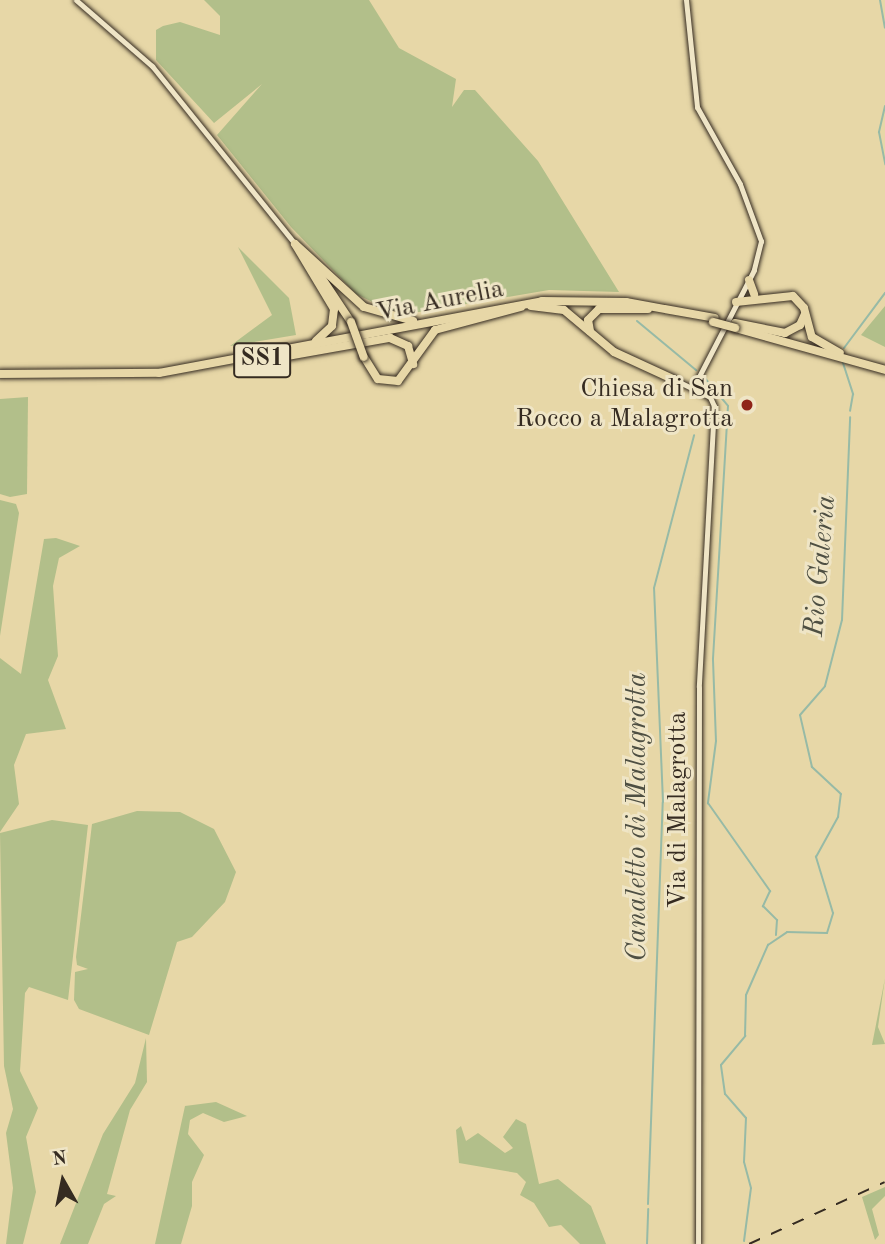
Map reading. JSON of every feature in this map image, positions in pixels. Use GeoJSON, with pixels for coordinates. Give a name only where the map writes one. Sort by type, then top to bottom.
{"type":"FeatureCollection","features":[{"type":"Feature","properties":{"kind":"highway"},"geometry":{"type":"LineString","coordinates":[[295,244],[358,303],[389,319],[419,320],[509,304]]}},
{"type":"Feature","properties":{"kind":"highway"},"geometry":{"type":"LineString","coordinates":[[295,244],[351,322],[363,357],[384,382],[399,381],[411,370],[423,342],[437,329],[526,307],[564,310],[625,359],[676,380]]}},
{"type":"Feature","properties":{"kind":"highway"},"geometry":{"type":"LineString","coordinates":[[243,359],[316,341],[332,326],[332,303],[295,244]]}},
{"type":"Feature","properties":{"kind":"highway"},"geometry":{"type":"LineString","coordinates":[[749,280],[755,295]]}},
{"type":"Feature","properties":{"kind":"highway"},"geometry":{"type":"LineString","coordinates":[[743,291],[755,295],[792,296],[805,313],[811,337],[836,354]]}},
{"type":"Feature","properties":{"kind":"highway"},"geometry":{"type":"LineString","coordinates":[[736,302],[755,295]]}},
{"type":"Feature","properties":{"kind":"highway","name":"Via Aurelia"},"geometry":{"type":"LineString","coordinates":[[0,377],[125,376],[243,359],[509,304],[615,301],[714,320],[885,367]]}},
{"type":"Feature","properties":{"kind":"highway","name":"Via Aurelia"},"geometry":{"type":"LineString","coordinates":[[0,377],[125,382],[259,361],[526,307],[648,309],[714,320]]}},
{"type":"Feature","properties":{"kind":"highway"},"geometry":{"type":"LineString","coordinates":[[591,334],[588,320],[596,310],[648,309]]}},
{"type":"Feature","properties":{"kind":"highway"},"geometry":{"type":"LineString","coordinates":[[735,326],[787,333],[800,326],[805,313]]}},
{"type":"Feature","properties":{"kind":"highway"},"geometry":{"type":"LineString","coordinates":[[259,361],[391,338],[409,348],[411,370]]}},
{"type":"Feature","properties":{"kind":"main road"},"geometry":{"type":"LineString","coordinates":[[76,0],[152,66],[295,244]]}},
{"type":"Feature","properties":{"kind":"main road"},"geometry":{"type":"LineString","coordinates":[[676,380],[693,388],[749,280],[759,234],[698,110],[686,0]]}},
{"type":"Feature","properties":{"kind":"main road","name":"Via di Malagrotta"},"geometry":{"type":"LineString","coordinates":[[693,388],[714,406],[699,678],[698,1244]]}},
{"type":"Feature","properties":{"kind":"green space"},"geometry":{"type":"Polygon","coordinates":[[[204,0],[369,0],[399,48],[456,79],[452,107],[464,90],[475,90],[538,161],[619,292],[549,290],[419,312],[389,310],[356,294],[291,227],[217,135],[262,84],[214,123],[156,60],[156,30],[163,26],[180,22],[220,35],[220,16],[204,0]]]}},
{"type":"Feature","properties":{"kind":"green space"},"geometry":{"type":"Polygon","coordinates":[[[238,247],[289,298],[296,335],[230,346],[272,315],[238,247]]]}},
{"type":"Feature","properties":{"kind":"green space"},"geometry":{"type":"Polygon","coordinates":[[[885,306],[885,347],[861,335],[885,306]]]}},
{"type":"Feature","properties":{"kind":"green space"},"geometry":{"type":"Polygon","coordinates":[[[28,397],[27,494],[10,497],[0,494],[0,399],[28,397]]]}},
{"type":"Feature","properties":{"kind":"green space"},"geometry":{"type":"Polygon","coordinates":[[[0,500],[16,504],[19,513],[0,636],[0,500]]]}},
{"type":"Feature","properties":{"kind":"green space"},"geometry":{"type":"Polygon","coordinates":[[[56,538],[80,546],[59,558],[53,586],[58,656],[48,680],[66,729],[26,734],[14,765],[19,804],[0,832],[0,658],[21,674],[44,539],[56,538]]]}},
{"type":"Feature","properties":{"kind":"green space"},"geometry":{"type":"Polygon","coordinates":[[[137,811],[180,812],[214,829],[236,872],[225,902],[192,937],[177,942],[149,1035],[79,1009],[74,1000],[75,972],[88,969],[77,965],[76,957],[92,824],[137,811]]]}},
{"type":"Feature","properties":{"kind":"green space"},"geometry":{"type":"Polygon","coordinates":[[[52,820],[88,825],[68,1000],[29,987],[25,993],[20,1071],[38,1108],[26,1137],[36,1192],[23,1244],[6,1244],[13,1188],[6,1133],[13,1109],[4,1066],[0,833],[52,820]]]}},
{"type":"Feature","properties":{"kind":"green space"},"geometry":{"type":"Polygon","coordinates":[[[885,978],[878,1027],[885,1044],[872,1045],[885,978]]]}},
{"type":"Feature","properties":{"kind":"green space"},"geometry":{"type":"Polygon","coordinates":[[[146,1038],[147,1082],[130,1110],[107,1194],[116,1196],[104,1204],[88,1244],[60,1244],[103,1134],[135,1083],[146,1038]]]}},
{"type":"Feature","properties":{"kind":"green space"},"geometry":{"type":"Polygon","coordinates":[[[216,1102],[247,1116],[224,1122],[203,1113],[190,1120],[188,1134],[204,1155],[192,1182],[192,1206],[181,1244],[155,1244],[185,1106],[216,1102]]]}},
{"type":"Feature","properties":{"kind":"green space"},"geometry":{"type":"Polygon","coordinates":[[[516,1119],[526,1124],[539,1184],[558,1179],[591,1206],[606,1244],[580,1244],[561,1225],[549,1227],[534,1203],[520,1195],[526,1182],[517,1173],[459,1163],[456,1130],[461,1126],[466,1141],[478,1133],[505,1153],[513,1148],[503,1137],[516,1119]]]}},
{"type":"Feature","properties":{"kind":"green space"},"geometry":{"type":"Polygon","coordinates":[[[885,1187],[885,1196],[872,1209],[879,1235],[875,1240],[862,1197],[885,1187]]]}},
{"type":"Feature","properties":{"kind":"waterway","name":"Rio Galeria"},"geometry":{"type":"LineString","coordinates":[[880,0],[885,28]]}},
{"type":"Feature","properties":{"kind":"waterway","name":"Rio Galeria"},"geometry":{"type":"LineString","coordinates":[[885,106],[879,132],[885,164]]}},
{"type":"Feature","properties":{"kind":"waterway","name":"Rio Galeria"},"geometry":{"type":"LineString","coordinates":[[844,348],[885,293]]}},
{"type":"Feature","properties":{"kind":"waterway"},"geometry":{"type":"LineString","coordinates":[[637,321],[696,370]]}},
{"type":"Feature","properties":{"kind":"waterway","name":"Rio Galeria"},"geometry":{"type":"LineString","coordinates":[[843,363],[853,394],[850,411]]}},
{"type":"Feature","properties":{"kind":"waterway"},"geometry":{"type":"LineString","coordinates":[[703,376],[728,406],[713,660],[716,741],[708,803],[770,891],[763,906],[777,920],[776,935]]}},
{"type":"Feature","properties":{"kind":"waterway","name":"Rio Galeria"},"geometry":{"type":"LineString","coordinates":[[744,1241],[751,1188],[744,1162],[746,1118],[725,1094],[721,1065],[745,1036],[746,995],[768,945],[787,932],[827,933],[833,913],[816,857],[838,817],[841,794],[812,767],[800,715],[825,686],[842,620],[850,417]]}},
{"type":"Feature","properties":{"kind":"waterway","name":"Canaletto di Malagrotta"},"geometry":{"type":"LineString","coordinates":[[648,1204],[663,802],[654,588],[694,435]]}},
{"type":"Feature","properties":{"kind":"waterway","name":"Canaletto di Malagrotta"},"geometry":{"type":"LineString","coordinates":[[647,1244],[648,1209]]}},
{"type":"Feature","properties":{"kind":"railway"},"geometry":{"type":"LineString","coordinates":[[749,1244],[885,1182]]}},
{"type":"Feature","properties":{"kind":"place","name":"Chiesa di San Rocco a Malagrotta"},"geometry":{"type":"Point","coordinates":[747,405]}}]}
